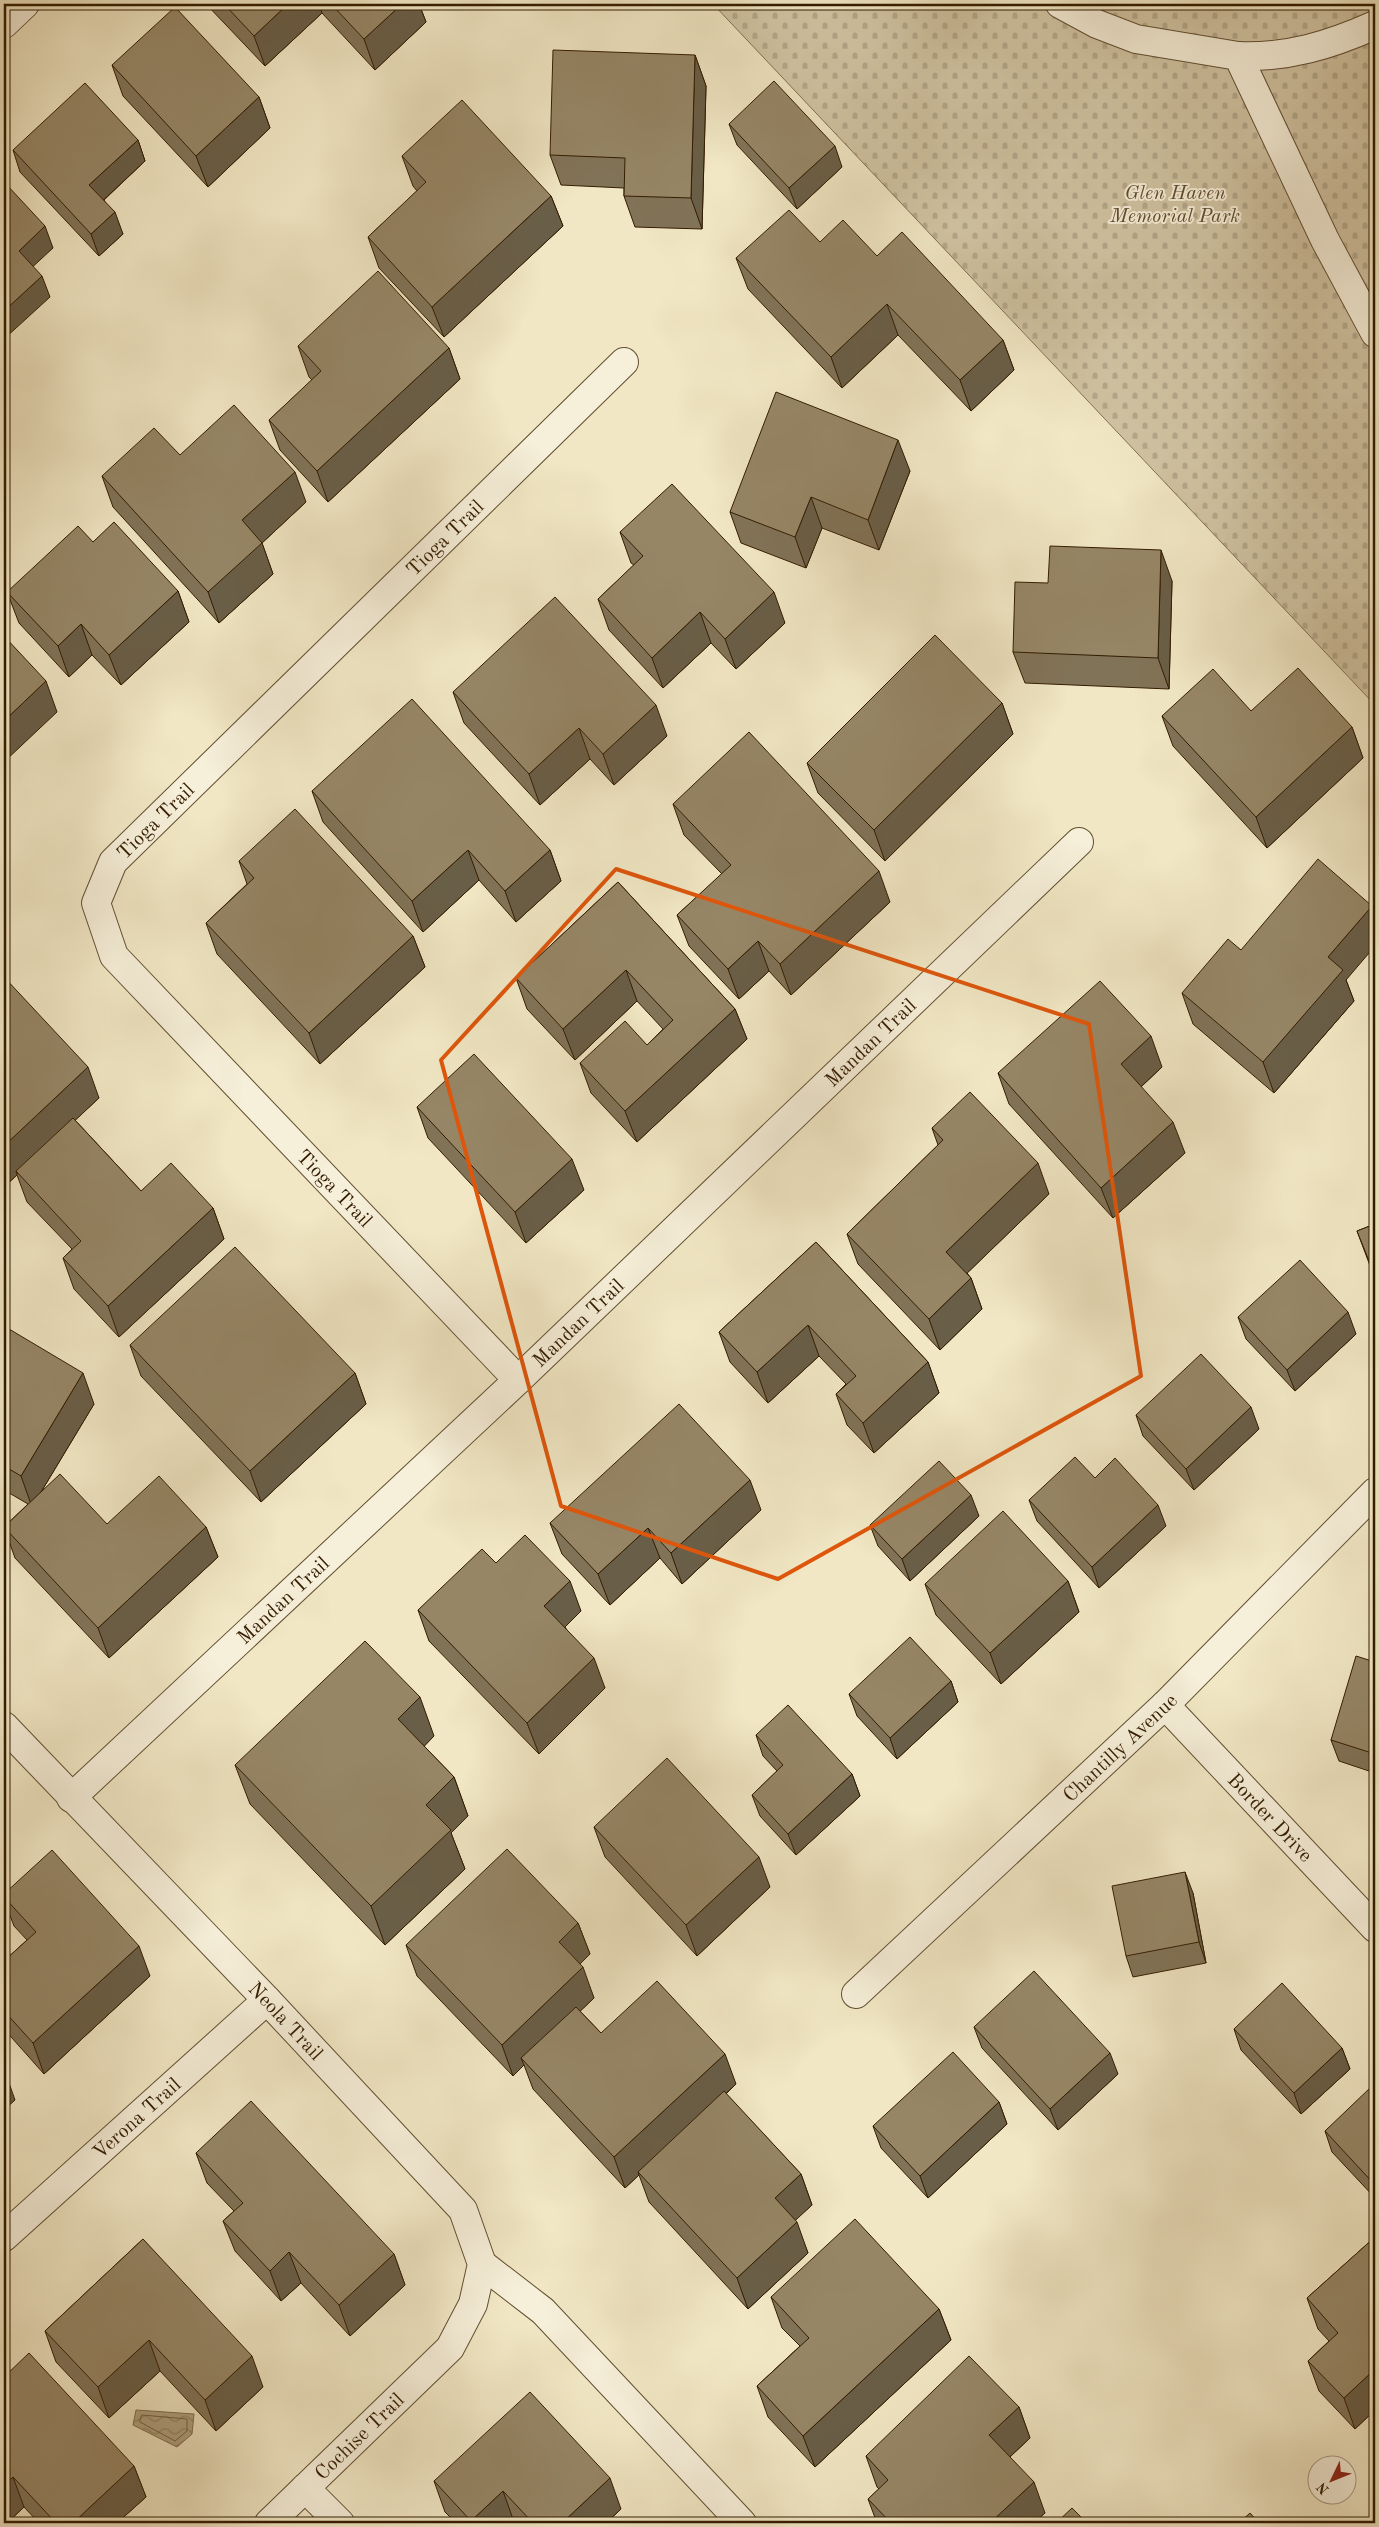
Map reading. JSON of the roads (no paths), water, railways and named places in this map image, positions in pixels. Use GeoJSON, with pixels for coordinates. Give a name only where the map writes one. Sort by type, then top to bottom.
{"type":"FeatureCollection","features":[{"type":"Feature","properties":{"kind":"street"},"geometry":{"type":"LineString","coordinates":[[4,24],[25,4]]}},
{"type":"Feature","properties":{"kind":"street"},"geometry":{"type":"LineString","coordinates":[[1060,4],[1097,24],[1136,39],[1238,56],[1271,56],[1303,51],[1331,44],[1375,25]]}},
{"type":"Feature","properties":{"kind":"street"},"geometry":{"type":"LineString","coordinates":[[1238,56],[1325,240],[1375,333]]}},
{"type":"Feature","properties":{"kind":"street","name":"Tioga Trail"},"geometry":{"type":"LineString","coordinates":[[518,1380],[114,956],[96,903],[113,862],[624,362]]}},
{"type":"Feature","properties":{"kind":"street","name":"Mandan Trail"},"geometry":{"type":"LineString","coordinates":[[71,1798],[518,1380],[1079,842]]}},
{"type":"Feature","properties":{"kind":"street","name":"Chantilly Avenue"},"geometry":{"type":"LineString","coordinates":[[856,1994],[1165,1705],[1375,1492]]}},
{"type":"Feature","properties":{"kind":"street","name":"Border Drive"},"geometry":{"type":"LineString","coordinates":[[1165,1705],[1375,1928]]}},
{"type":"Feature","properties":{"kind":"street","name":"Neola Trail"},"geometry":{"type":"LineString","coordinates":[[4,1726],[71,1798],[267,2000],[463,2210],[482,2264]]}},
{"type":"Feature","properties":{"kind":"street","name":"Verona Trail"},"geometry":{"type":"LineString","coordinates":[[4,2237],[267,2000]]}},
{"type":"Feature","properties":{"kind":"street"},"geometry":{"type":"LineString","coordinates":[[482,2264],[543,2311],[742,2523]]}},
{"type":"Feature","properties":{"kind":"street","name":"Cochise Trail"},"geometry":{"type":"LineString","coordinates":[[269,2523],[450,2348],[473,2304],[482,2264]]}},
{"type":"Feature","properties":{"kind":"street"},"geometry":{"type":"LineString","coordinates":[[305,2488],[340,2523]]}},
{"type":"Feature","properties":{"kind":"water"},"geometry":{"type":"Polygon","coordinates":[[[136,2410],[194,2414],[192,2434],[177,2447],[133,2425],[136,2410]]]}},
{"type":"Feature","properties":{"kind":"park label","name":"Glen Haven Memorial Park"},"geometry":{"type":"Point","coordinates":[1175,204]}}]}
